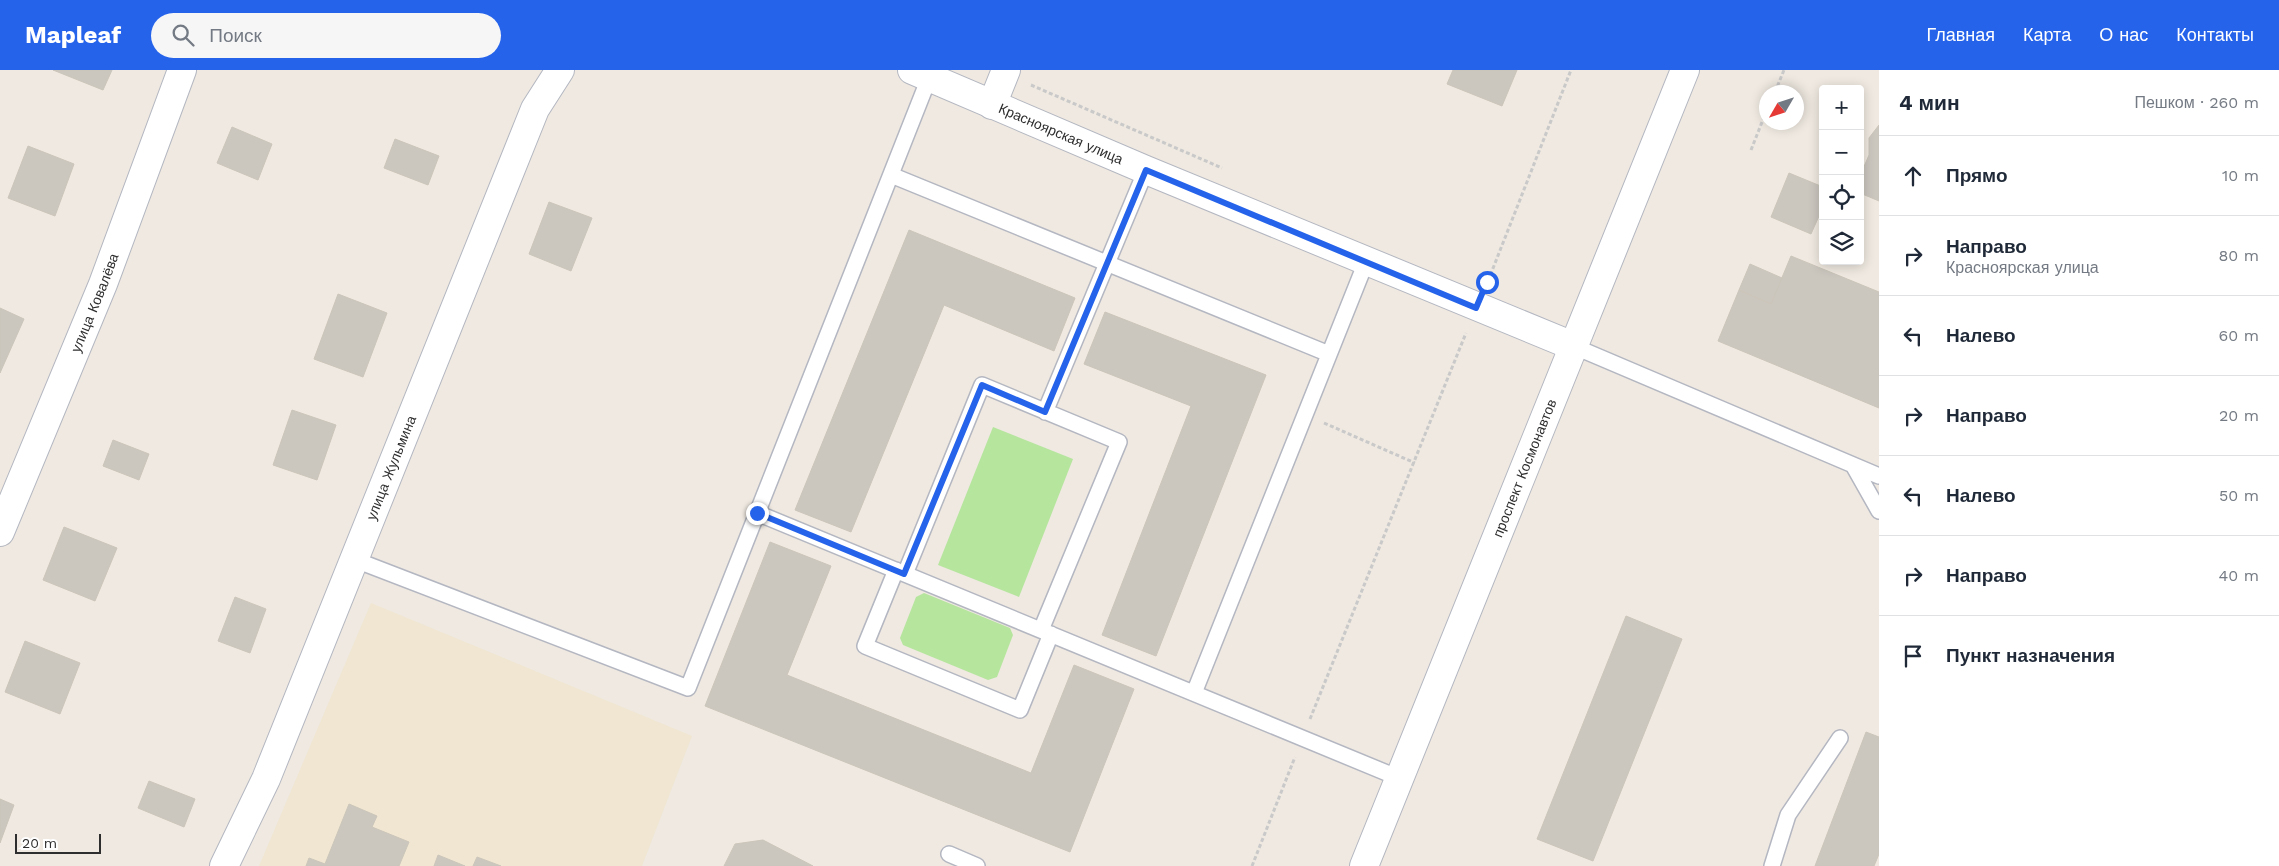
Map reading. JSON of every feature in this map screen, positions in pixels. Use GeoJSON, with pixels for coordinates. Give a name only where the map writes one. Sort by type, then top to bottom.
{"type":"FeatureCollection","features":[{"type":"Feature","properties":{"kind":"street","name":"улица Ковалёва"},"geometry":{"type":"LineString","coordinates":[[0,532],[103,284],[182,70]]}},
{"type":"Feature","properties":{"kind":"street","name":"улица Жульмина"},"geometry":{"type":"LineString","coordinates":[[224,866],[266,779],[535,109],[560,70]]}},
{"type":"Feature","properties":{"kind":"street"},"geometry":{"type":"LineString","coordinates":[[992,105],[1006,70]]}},
{"type":"Feature","properties":{"kind":"street","name":"проспект Космонавтов"},"geometry":{"type":"LineString","coordinates":[[1364,866],[1685,70]]}},
{"type":"Feature","properties":{"kind":"street","name":"Красноярская улица"},"geometry":{"type":"LineString","coordinates":[[920,74],[1476,308],[1573,346]]}},
{"type":"Feature","properties":{"kind":"lane"},"geometry":{"type":"LineString","coordinates":[[353,559],[688,688],[891,175],[920,74]]}},
{"type":"Feature","properties":{"kind":"lane"},"geometry":{"type":"LineString","coordinates":[[1045,412],[1146,170]]}},
{"type":"Feature","properties":{"kind":"lane"},"geometry":{"type":"LineString","coordinates":[[891,175],[1329,354]]}},
{"type":"Feature","properties":{"kind":"lane"},"geometry":{"type":"LineString","coordinates":[[1194,693],[1366,262]]}},
{"type":"Feature","properties":{"kind":"lane"},"geometry":{"type":"LineString","coordinates":[[1573,346],[1879,476]]}},
{"type":"Feature","properties":{"kind":"lane"},"geometry":{"type":"LineString","coordinates":[[982,385],[1045,412],[1119,442],[1046,632],[1020,710],[865,646],[900,572],[982,385]]}},
{"type":"Feature","properties":{"kind":"lane"},"geometry":{"type":"LineString","coordinates":[[1853,465],[1879,512]]}},
{"type":"Feature","properties":{"kind":"lane"},"geometry":{"type":"LineString","coordinates":[[757,513],[1399,778]]}},
{"type":"Feature","properties":{"kind":"lane"},"geometry":{"type":"LineString","coordinates":[[1772,866],[1788,815],[1840,738]]}},
{"type":"Feature","properties":{"kind":"lane"},"geometry":{"type":"LineString","coordinates":[[949,854],[977,866]]}},
{"type":"Feature","properties":{"kind":"path"},"geometry":{"type":"LineString","coordinates":[[1252,866],[1571,70]]}},
{"type":"Feature","properties":{"kind":"path"},"geometry":{"type":"LineString","coordinates":[[1778,85],[1784,70]]}},
{"type":"Feature","properties":{"kind":"path"},"geometry":{"type":"LineString","coordinates":[[1751,150],[1759,130]]}},
{"type":"Feature","properties":{"kind":"path"},"geometry":{"type":"LineString","coordinates":[[1305,415],[1415,463]]}},
{"type":"Feature","properties":{"kind":"shaded area"},"geometry":{"type":"Polygon","coordinates":[[[371,603],[692,736],[642,866],[259,866],[371,603]]]}},
{"type":"Feature","properties":{"kind":"green space"},"geometry":{"type":"Polygon","coordinates":[[[993,427],[1073,459],[1019,597],[938,565],[993,427]]]}},
{"type":"Feature","properties":{"kind":"green space"},"geometry":{"type":"Polygon","coordinates":[[[924,593],[1010,628],[1013,635],[997,677],[988,680],[903,645],[900,638],[916,597],[924,593]]]}},
{"type":"Feature","properties":{"kind":"building"},"geometry":{"type":"Polygon","coordinates":[[[53,70],[112,70],[103,90],[53,70]]]}},
{"type":"Feature","properties":{"kind":"building"},"geometry":{"type":"Polygon","coordinates":[[[1453,70],[1517,70],[1502,106],[1447,84],[1453,70]]]}},
{"type":"Feature","properties":{"kind":"building"},"geometry":{"type":"Polygon","coordinates":[[[1879,125],[1879,201],[1864,195],[1864,167],[1869,155],[1869,138],[1879,125]]]}},
{"type":"Feature","properties":{"kind":"building"},"geometry":{"type":"Polygon","coordinates":[[[232,127],[272,144],[258,180],[217,163],[232,127]]]}},
{"type":"Feature","properties":{"kind":"building"},"geometry":{"type":"Polygon","coordinates":[[[395,139],[439,156],[428,185],[384,168],[395,139]]]}},
{"type":"Feature","properties":{"kind":"building"},"geometry":{"type":"Polygon","coordinates":[[[28,146],[74,164],[55,216],[8,198],[28,146]]]}},
{"type":"Feature","properties":{"kind":"building"},"geometry":{"type":"Polygon","coordinates":[[[1789,173],[1819,185],[1819,216],[1811,234],[1771,217],[1789,173]]]}},
{"type":"Feature","properties":{"kind":"building"},"geometry":{"type":"Polygon","coordinates":[[[549,202],[592,218],[571,271],[529,254],[549,202]]]}},
{"type":"Feature","properties":{"kind":"building"},"geometry":{"type":"Polygon","coordinates":[[[909,230],[1075,298],[1054,351],[944,305],[851,532],[795,510],[909,230]]]}},
{"type":"Feature","properties":{"kind":"building"},"geometry":{"type":"Polygon","coordinates":[[[1791,256],[1879,292],[1879,408],[1718,341],[1739,290],[1771,304],[1791,256]]]}},
{"type":"Feature","properties":{"kind":"building"},"geometry":{"type":"Polygon","coordinates":[[[1750,264],[1782,278],[1771,304],[1739,290],[1750,264]]]}},
{"type":"Feature","properties":{"kind":"building"},"geometry":{"type":"Polygon","coordinates":[[[338,294],[387,313],[363,377],[314,359],[338,294]]]}},
{"type":"Feature","properties":{"kind":"building"},"geometry":{"type":"Polygon","coordinates":[[[0,308],[24,319],[0,373],[0,308]]]}},
{"type":"Feature","properties":{"kind":"building"},"geometry":{"type":"Polygon","coordinates":[[[1105,312],[1266,375],[1156,656],[1102,635],[1191,406],[1084,364],[1105,312]]]}},
{"type":"Feature","properties":{"kind":"building"},"geometry":{"type":"Polygon","coordinates":[[[292,410],[336,425],[317,480],[273,465],[292,410]]]}},
{"type":"Feature","properties":{"kind":"building"},"geometry":{"type":"Polygon","coordinates":[[[113,440],[149,454],[139,480],[103,466],[113,440]]]}},
{"type":"Feature","properties":{"kind":"building"},"geometry":{"type":"Polygon","coordinates":[[[64,527],[117,548],[95,601],[43,580],[64,527]]]}},
{"type":"Feature","properties":{"kind":"building"},"geometry":{"type":"Polygon","coordinates":[[[770,542],[831,566],[787,675],[1031,773],[1074,665],[1134,689],[1070,852],[705,706],[770,542]]]}},
{"type":"Feature","properties":{"kind":"building"},"geometry":{"type":"Polygon","coordinates":[[[235,597],[266,609],[250,653],[218,641],[235,597]]]}},
{"type":"Feature","properties":{"kind":"building"},"geometry":{"type":"Polygon","coordinates":[[[1626,616],[1682,639],[1593,861],[1537,839],[1626,616]]]}},
{"type":"Feature","properties":{"kind":"building"},"geometry":{"type":"Polygon","coordinates":[[[25,641],[80,663],[60,714],[5,692],[25,641]]]}},
{"type":"Feature","properties":{"kind":"building"},"geometry":{"type":"Polygon","coordinates":[[[1866,732],[1879,737],[1879,854],[1874,866],[1815,866],[1866,732]]]}},
{"type":"Feature","properties":{"kind":"building"},"geometry":{"type":"Polygon","coordinates":[[[149,781],[195,799],[184,827],[138,808],[149,781]]]}},
{"type":"Feature","properties":{"kind":"building"},"geometry":{"type":"Polygon","coordinates":[[[0,799],[14,805],[0,843],[0,799]]]}},
{"type":"Feature","properties":{"kind":"building"},"geometry":{"type":"Polygon","coordinates":[[[349,804],[377,816],[372,827],[409,842],[399,866],[306,866],[309,858],[325,864],[349,804]]]}},
{"type":"Feature","properties":{"kind":"building"},"geometry":{"type":"Polygon","coordinates":[[[763,840],[813,866],[724,866],[735,844],[763,840]]]}},
{"type":"Feature","properties":{"kind":"building"},"geometry":{"type":"Polygon","coordinates":[[[438,855],[465,866],[434,866],[438,855]]]}},
{"type":"Feature","properties":{"kind":"building"},"geometry":{"type":"Polygon","coordinates":[[[477,857],[501,866],[473,866],[477,857]]]}},
{"type":"Feature","properties":{"kind":"route"},"geometry":{"type":"LineString","coordinates":[[757,513],[904,574],[982,385],[1045,412],[1146,170],[1476,308],[1487,282]]}}]}
